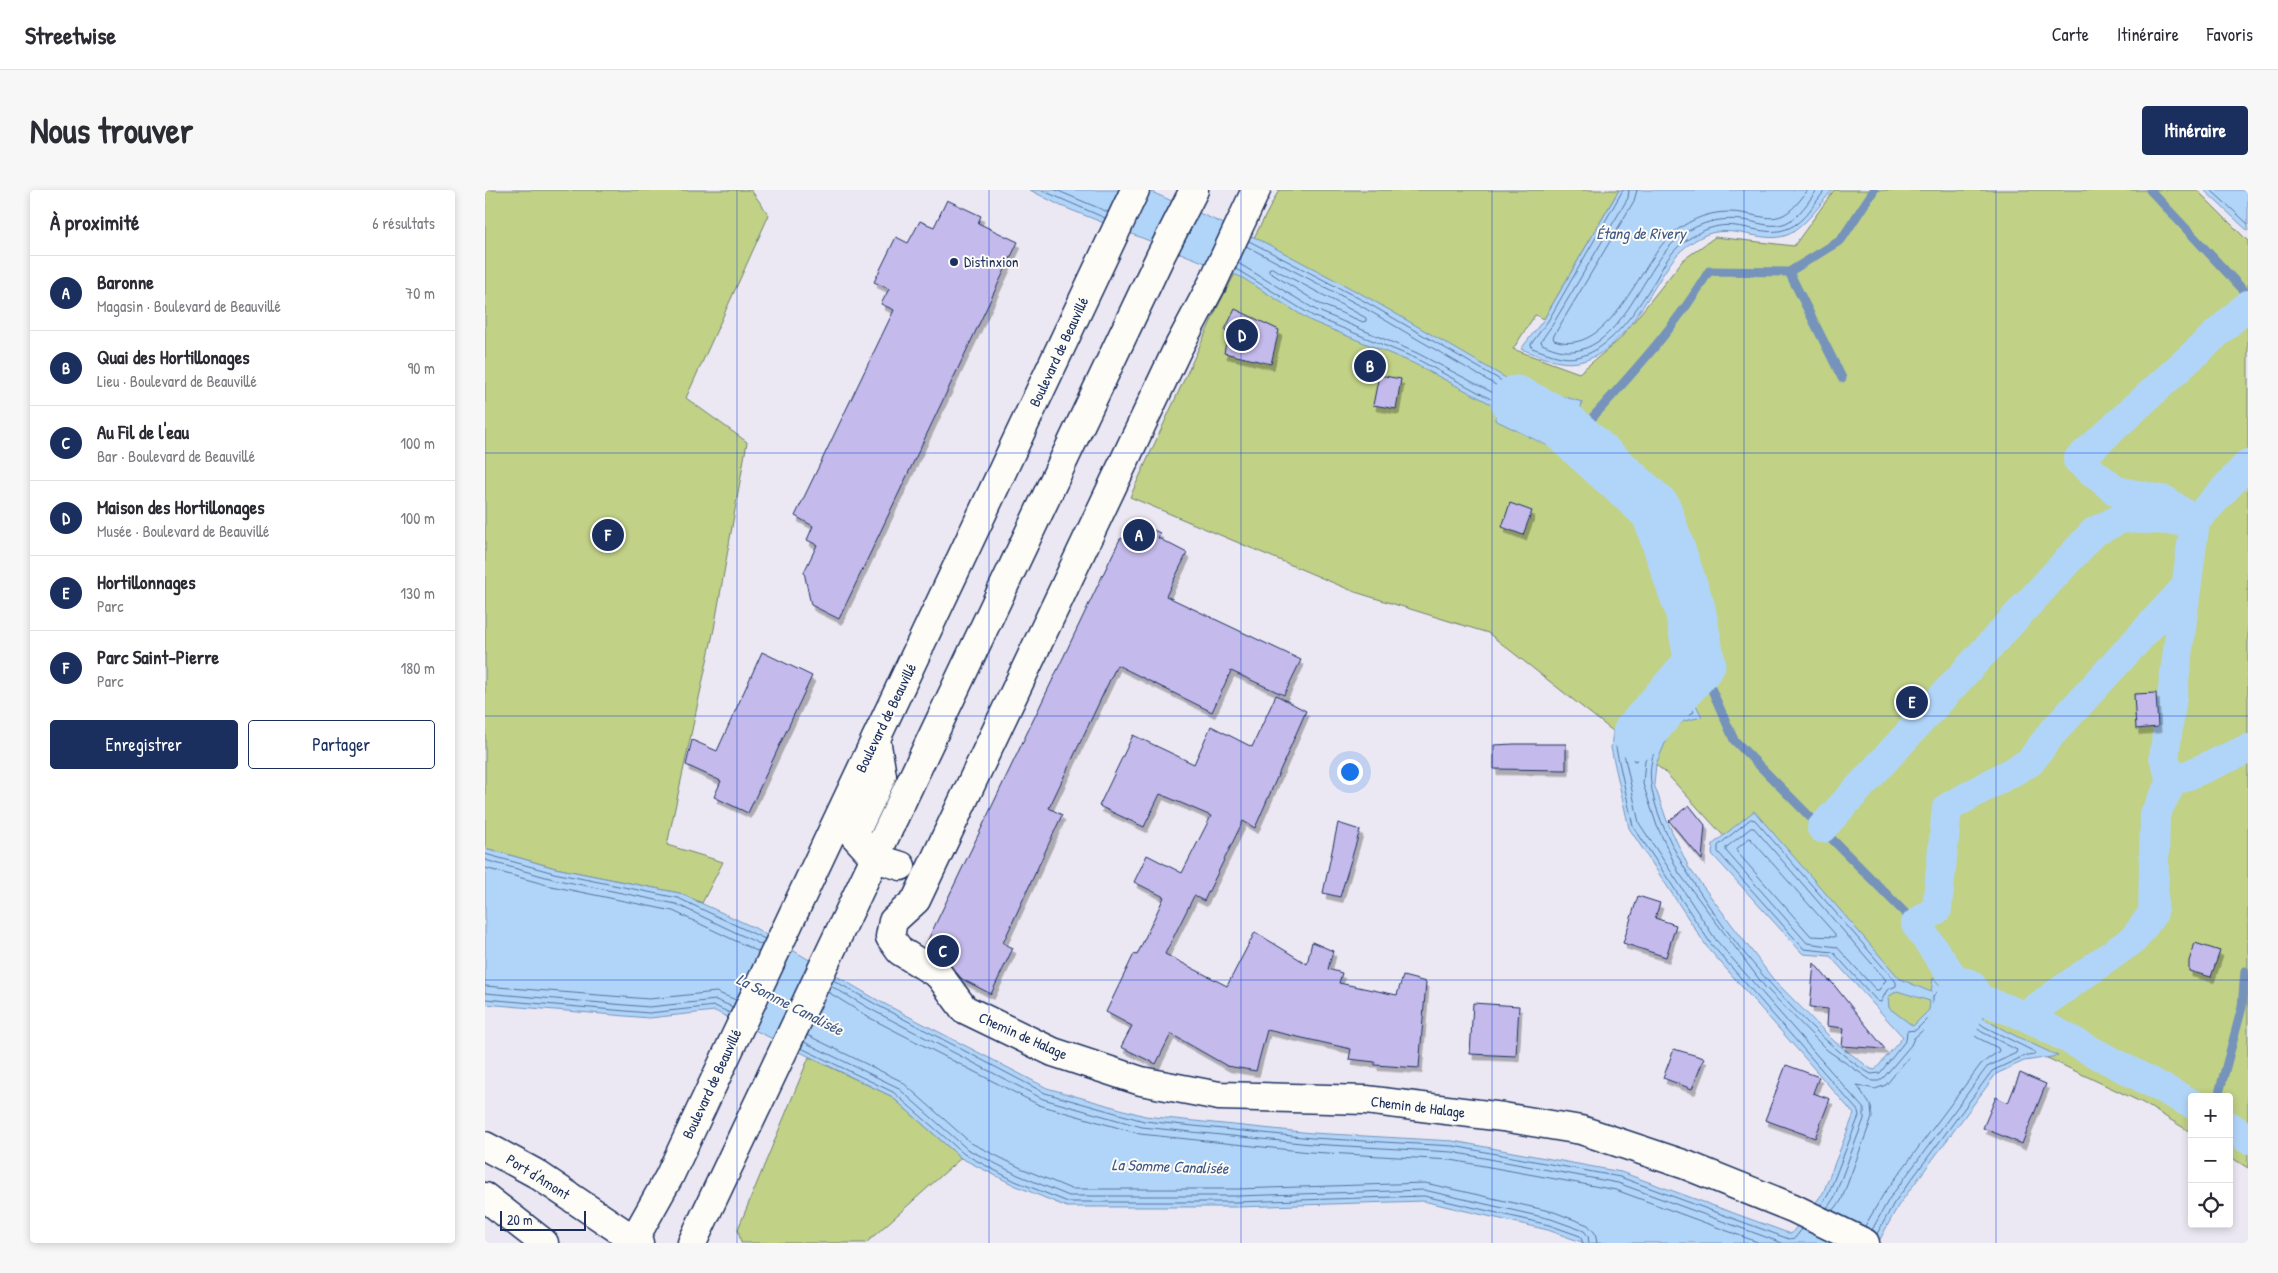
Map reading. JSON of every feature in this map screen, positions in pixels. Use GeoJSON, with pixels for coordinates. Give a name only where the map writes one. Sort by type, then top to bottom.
{"type":"FeatureCollection","features":[{"type":"Feature","properties":{"kind":"main road","name":"Boulevard de Beauvillé"},"geometry":{"type":"LineString","coordinates":[[635,1241],[669,1177],[1135,190]]}},
{"type":"Feature","properties":{"kind":"main road"},"geometry":{"type":"LineString","coordinates":[[692,1243],[1161,255],[1194,190]]}},
{"type":"Feature","properties":{"kind":"main road"},"geometry":{"type":"LineString","coordinates":[[870,869],[933,862],[1256,190]]}},
{"type":"Feature","properties":{"kind":"main road"},"geometry":{"type":"LineString","coordinates":[[870,869],[854,835],[882,776],[876,739]]}},
{"type":"Feature","properties":{"kind":"main road","name":"Chemin de Halage"},"geometry":{"type":"LineString","coordinates":[[933,862],[916,900],[893,921],[890,937],[900,952],[939,974],[964,1009],[1053,1052],[1141,1081],[1219,1096],[1366,1100],[1503,1117],[1581,1130],[1686,1165],[1793,1208],[1865,1243]]}},
{"type":"Feature","properties":{"kind":"main road","name":"Port d'Amont"},"geometry":{"type":"LineString","coordinates":[[485,1146],[535,1173],[635,1241]]}},
{"type":"Feature","properties":{"kind":"main road"},"geometry":{"type":"LineString","coordinates":[[485,1197],[544,1243]]}},
{"type":"Feature","properties":{"kind":"green space"},"geometry":{"type":"Polygon","coordinates":[[[485,190],[751,190],[769,215],[686,398],[747,442],[714,629],[667,845],[723,862],[702,903],[679,893],[555,868],[485,848],[485,190]]]}},
{"type":"Feature","properties":{"kind":"green space"},"geometry":{"type":"Polygon","coordinates":[[[1279,190],[1619,190],[1544,319],[1535,315],[1513,349],[1579,373],[1619,340],[1683,260],[1715,237],[1794,246],[1834,190],[2197,190],[2248,241],[2248,1168],[2233,1159],[2233,1093],[2188,1093],[2188,1131],[2143,1103],[2026,1048],[1948,1081],[1665,772],[1488,633],[1355,592],[1130,497],[1219,304],[1279,190]]]}},
{"type":"Feature","properties":{"kind":"green space"},"geometry":{"type":"Polygon","coordinates":[[[809,1057],[891,1096],[961,1158],[866,1243],[741,1243],[738,1229],[809,1057]]]}},
{"type":"Feature","properties":{"kind":"water"},"geometry":{"type":"Polygon","coordinates":[[[1030,190],[1147,190],[1258,239],[1367,297],[1511,381],[1582,402],[1575,437],[1575,459],[1495,420],[1497,407],[1413,363],[1311,321],[1241,277],[1061,206],[1030,190]]]}},
{"type":"Feature","properties":{"kind":"water","name":"Étang de Rivery"},"geometry":{"type":"Polygon","coordinates":[[[1619,190],[1832,190],[1804,223],[1793,232],[1783,236],[1772,238],[1725,231],[1701,237],[1689,244],[1672,261],[1627,328],[1613,343],[1597,355],[1580,362],[1560,362],[1521,349],[1544,319],[1619,190]]]}},
{"type":"Feature","properties":{"kind":"water"},"geometry":{"type":"Polygon","coordinates":[[[2204,190],[2248,190],[2248,231],[2204,190]]]}},
{"type":"Feature","properties":{"kind":"water","name":"La Somme Canalisée"},"geometry":{"type":"Polygon","coordinates":[[[1674,660],[1702,717],[1684,721],[1670,732],[1656,764],[1654,784],[1667,821],[1689,868],[1773,979],[1835,1042],[1875,1070],[1903,1037],[1830,956],[1803,954],[1712,854],[1713,844],[1754,811],[1900,979],[1931,992],[1933,978],[1961,1003],[1991,1023],[2058,1056],[2024,1061],[1996,1074],[1898,1206],[1878,1243],[1584,1243],[1548,1230],[1423,1201],[1237,1207],[1067,1207],[1014,1185],[961,1158],[891,1096],[715,1011],[649,1018],[485,1004],[485,848],[555,868],[679,893],[755,928],[879,1001],[1047,1088],[1145,1116],[1312,1133],[1453,1141],[1621,1172],[1791,1234],[1823,1193],[1854,1114],[1707,947],[1629,828],[1611,748],[1613,730],[1665,679],[1674,660]],[[1897,991],[1888,997],[1889,1008],[1913,1026],[1929,1010],[1930,1001],[1897,991]]]}},
{"type":"Feature","properties":{"kind":"building"},"geometry":{"type":"Polygon","coordinates":[[[947,200],[981,216],[978,223],[1018,242],[839,619],[811,605],[804,572],[817,545],[807,540],[813,526],[795,516],[894,310],[881,304],[889,289],[874,282],[896,237],[908,243],[920,221],[934,227],[947,200]]]}},
{"type":"Feature","properties":{"kind":"building"},"geometry":{"type":"Polygon","coordinates":[[[1235,309],[1279,330],[1271,364],[1224,353],[1228,333],[1225,330],[1235,309]]]}},
{"type":"Feature","properties":{"kind":"building"},"geometry":{"type":"Polygon","coordinates":[[[1379,375],[1401,379],[1396,409],[1373,405],[1379,375]]]}},
{"type":"Feature","properties":{"kind":"building"},"geometry":{"type":"Polygon","coordinates":[[[1510,503],[1532,511],[1523,535],[1502,527],[1510,503]]]}},
{"type":"Feature","properties":{"kind":"building"},"geometry":{"type":"Polygon","coordinates":[[[1138,523],[1160,533],[1158,538],[1187,553],[1166,596],[1301,660],[1284,695],[1231,671],[1212,712],[1117,665],[1049,808],[1062,815],[1003,943],[1013,948],[991,994],[962,979],[947,962],[924,948],[1120,539],[1132,536],[1138,523]]]}},
{"type":"Feature","properties":{"kind":"building"},"geometry":{"type":"Polygon","coordinates":[[[762,652],[812,676],[748,813],[714,797],[721,781],[686,765],[692,740],[717,751],[762,652]]]}},
{"type":"Feature","properties":{"kind":"building"},"geometry":{"type":"Polygon","coordinates":[[[2156,693],[2158,727],[2136,729],[2134,694],[2156,693]]]}},
{"type":"Feature","properties":{"kind":"building"},"geometry":{"type":"Polygon","coordinates":[[[1276,695],[1306,711],[1255,828],[1243,821],[1204,901],[1194,896],[1165,954],[1227,986],[1255,932],[1307,964],[1312,942],[1333,951],[1328,969],[1342,973],[1339,983],[1397,995],[1403,976],[1426,982],[1419,1068],[1375,1065],[1375,1062],[1349,1059],[1351,1049],[1267,1030],[1256,1071],[1227,1066],[1171,1034],[1156,1064],[1121,1047],[1132,1026],[1106,1012],[1134,954],[1137,955],[1164,897],[1134,882],[1147,855],[1182,873],[1211,816],[1160,794],[1144,827],[1099,806],[1133,735],[1194,764],[1211,726],[1252,747],[1276,695]]]}},
{"type":"Feature","properties":{"kind":"building"},"geometry":{"type":"Polygon","coordinates":[[[1566,744],[1566,770],[1494,769],[1494,745],[1566,744]]]}},
{"type":"Feature","properties":{"kind":"building"},"geometry":{"type":"Polygon","coordinates":[[[1689,805],[1705,825],[1702,860],[1669,821],[1689,805]]]}},
{"type":"Feature","properties":{"kind":"building"},"geometry":{"type":"Polygon","coordinates":[[[1338,823],[1360,830],[1340,897],[1323,893],[1338,823]]]}},
{"type":"Feature","properties":{"kind":"building"},"geometry":{"type":"Polygon","coordinates":[[[1638,896],[1660,903],[1655,918],[1676,925],[1666,957],[1623,943],[1638,896]]]}},
{"type":"Feature","properties":{"kind":"building"},"geometry":{"type":"Polygon","coordinates":[[[2195,943],[2220,951],[2211,977],[2189,971],[2189,961],[2195,943]]]}},
{"type":"Feature","properties":{"kind":"building"},"geometry":{"type":"Polygon","coordinates":[[[1814,963],[1830,982],[1830,980],[1885,1049],[1842,1046],[1844,1028],[1827,1026],[1828,1009],[1810,1007],[1814,963]]]}},
{"type":"Feature","properties":{"kind":"building"},"geometry":{"type":"Polygon","coordinates":[[[1473,1003],[1519,1006],[1516,1056],[1470,1054],[1473,1003]]]}},
{"type":"Feature","properties":{"kind":"building"},"geometry":{"type":"Polygon","coordinates":[[[1674,1049],[1704,1058],[1692,1089],[1663,1078],[1674,1049]]]}},
{"type":"Feature","properties":{"kind":"building"},"geometry":{"type":"Polygon","coordinates":[[[1786,1065],[1819,1077],[1813,1093],[1830,1099],[1815,1138],[1765,1120],[1786,1065]]]}},
{"type":"Feature","properties":{"kind":"building"},"geometry":{"type":"Polygon","coordinates":[[[2020,1073],[2046,1084],[2022,1144],[1983,1128],[1996,1097],[2008,1103],[2020,1073]]]}},
{"type":"Feature","properties":{"kind":"waterway"},"geometry":{"type":"LineString","coordinates":[[1575,437],[1663,336],[1709,271],[1789,272],[1841,240],[1874,190]]}},
{"type":"Feature","properties":{"kind":"waterway"},"geometry":{"type":"LineString","coordinates":[[2150,190],[2248,295]]}},
{"type":"Feature","properties":{"kind":"waterway"},"geometry":{"type":"LineString","coordinates":[[1789,272],[1842,378]]}},
{"type":"Feature","properties":{"kind":"waterway"},"geometry":{"type":"LineString","coordinates":[[2172,782],[2164,757],[2195,521],[2166,501],[2116,491],[2078,460],[2248,305]]}},
{"type":"Feature","properties":{"kind":"waterway"},"geometry":{"type":"LineString","coordinates":[[1516,401],[1560,423],[1656,510],[1690,609],[1700,663],[1638,734]]}},
{"type":"Feature","properties":{"kind":"waterway"},"geometry":{"type":"LineString","coordinates":[[1822,828],[2094,532],[2122,518],[2195,521],[2248,464]]}},
{"type":"Feature","properties":{"kind":"waterway"},"geometry":{"type":"LineString","coordinates":[[2186,587],[2051,734],[2030,762],[1947,808],[1937,909],[1916,924],[1964,993],[2025,1016],[2134,939],[2153,913],[2155,814],[2172,782],[2248,749]]}},
{"type":"Feature","properties":{"kind":"waterway"},"geometry":{"type":"LineString","coordinates":[[1700,663],[1734,740],[1916,924]]}},
{"type":"Feature","properties":{"kind":"waterway"},"geometry":{"type":"LineString","coordinates":[[2219,1093],[2242,1007],[2245,971]]}},
{"type":"Feature","properties":{"kind":"waterway"},"geometry":{"type":"LineString","coordinates":[[1932,1066],[1940,1056],[1964,993]]}},
{"type":"Feature","properties":{"kind":"waterway"},"geometry":{"type":"LineString","coordinates":[[2025,1016],[2188,1102]]}},
{"type":"Feature","properties":{"kind":"waterway"},"geometry":{"type":"LineString","coordinates":[[2233,1129],[2248,1139]]}},
{"type":"Feature","properties":{"kind":"place","name":"Distinxion"},"geometry":{"type":"Point","coordinates":[954,262]}},
{"type":"Feature","properties":{"kind":"place","name":"Maison des Hortillonages"},"geometry":{"type":"Point","coordinates":[1242,335]}},
{"type":"Feature","properties":{"kind":"place","name":"Quai des Hortillonages"},"geometry":{"type":"Point","coordinates":[1370,366]}},
{"type":"Feature","properties":{"kind":"place","name":"Parc Saint-Pierre"},"geometry":{"type":"Point","coordinates":[608,535]}},
{"type":"Feature","properties":{"kind":"place","name":"Baronne"},"geometry":{"type":"Point","coordinates":[1139,535]}},
{"type":"Feature","properties":{"kind":"place","name":"Hortillonnages"},"geometry":{"type":"Point","coordinates":[1912,702]}},
{"type":"Feature","properties":{"kind":"place","name":"Au Fil de l'eau"},"geometry":{"type":"Point","coordinates":[943,951]}}]}
